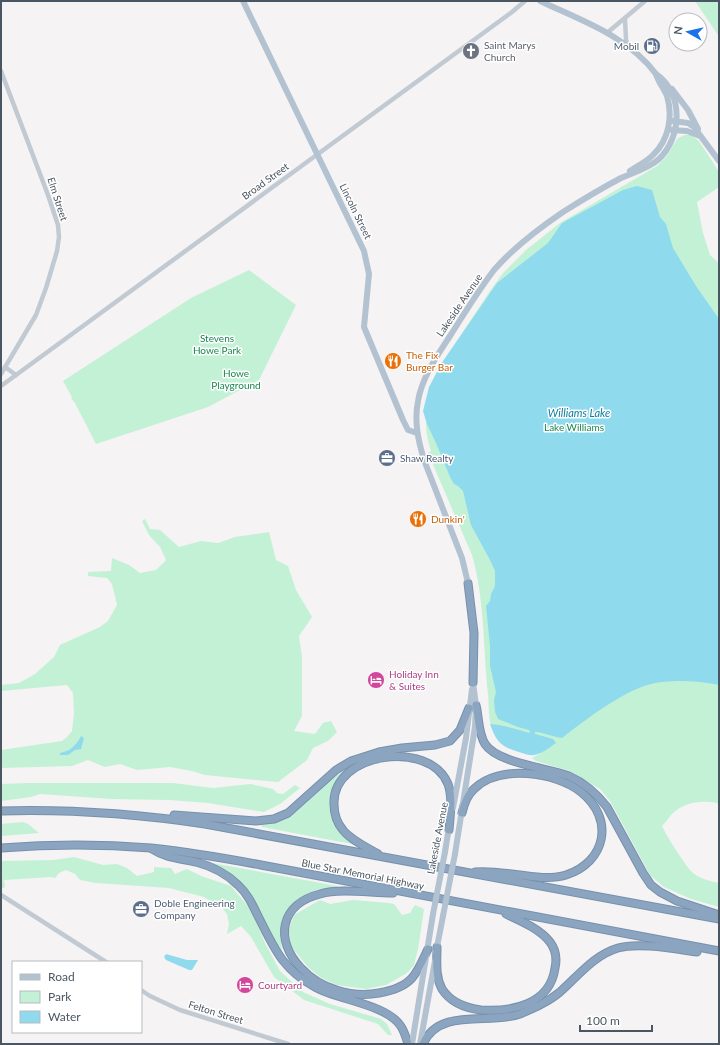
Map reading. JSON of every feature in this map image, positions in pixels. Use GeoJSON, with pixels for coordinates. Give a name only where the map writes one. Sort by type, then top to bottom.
{"type":"FeatureCollection","features":[{"type":"Feature","properties":{"kind":"highway","name":"Lakeside Avenue"},"geometry":{"type":"LineString","coordinates":[[468,583],[474,633],[473,683]]}},
{"type":"Feature","properties":{"kind":"highway"},"geometry":{"type":"LineString","coordinates":[[92,811],[128,811],[256,821],[274,819],[288,813],[336,770],[351,761],[379,752],[402,748],[430,746],[450,741],[460,730],[473,706]]}},
{"type":"Feature","properties":{"kind":"highway"},"geometry":{"type":"LineString","coordinates":[[473,706],[483,740],[489,749],[502,757],[562,774],[585,785],[601,799],[607,807],[651,885],[660,892],[677,901],[719,915]]}},
{"type":"Feature","properties":{"kind":"highway"},"geometry":{"type":"LineString","coordinates":[[382,856],[346,834],[340,827],[335,813],[334,798],[338,784],[349,771],[364,763],[382,758],[407,758],[422,760],[436,768],[449,787],[449,830]]}},
{"type":"Feature","properties":{"kind":"highway"},"geometry":{"type":"LineString","coordinates":[[462,813],[471,792],[481,783],[491,778],[507,774],[526,773],[554,779],[582,792],[588,798],[602,827],[601,842],[594,856],[582,867],[566,875],[549,877],[488,870],[467,872]]}},
{"type":"Feature","properties":{"kind":"highway","name":"Blue Star Memorial Highway"},"geometry":{"type":"LineString","coordinates":[[1,811],[92,811],[141,815],[205,824],[719,919]]}},
{"type":"Feature","properties":{"kind":"highway","name":"Blue Star Memorial Highway"},"geometry":{"type":"LineString","coordinates":[[1,848],[31,846],[150,848],[234,860],[719,953]]}},
{"type":"Feature","properties":{"kind":"highway"},"geometry":{"type":"LineString","coordinates":[[150,848],[164,856],[203,864],[228,876],[238,884],[247,896],[276,951],[290,969],[312,986],[324,992],[381,1011],[394,1018],[402,1027],[408,1044]]}},
{"type":"Feature","properties":{"kind":"highway"},"geometry":{"type":"LineString","coordinates":[[426,896],[343,892],[321,894],[307,898],[291,910],[286,920],[285,932],[286,942],[291,955],[305,972],[327,986],[350,994],[378,994],[404,985],[414,975],[428,949]]}},
{"type":"Feature","properties":{"kind":"highway"},"geometry":{"type":"LineString","coordinates":[[437,947],[438,977],[442,988],[453,1002],[471,1009],[507,1010],[525,1005],[542,996],[550,985],[555,972],[556,956],[552,945],[542,934],[524,922],[485,907]]}},
{"type":"Feature","properties":{"kind":"highway"},"geometry":{"type":"LineString","coordinates":[[422,1044],[431,1032],[444,1023],[463,1020],[508,1017],[541,1005],[560,992],[587,966],[603,955],[618,948],[640,946],[719,953]]}},
{"type":"Feature","properties":{"kind":"main road","name":"Lincoln Street"},"geometry":{"type":"LineString","coordinates":[[243,1],[365,254],[369,274],[364,327],[403,420],[408,430],[417,433]]}},
{"type":"Feature","properties":{"kind":"main road"},"geometry":{"type":"LineString","coordinates":[[540,1],[607,33],[629,47],[645,61],[656,74]]}},
{"type":"Feature","properties":{"kind":"main road","name":"Lakeside Avenue"},"geometry":{"type":"LineString","coordinates":[[468,583],[462,558],[424,460],[417,433],[416,422],[418,400],[422,387],[436,358],[461,318],[494,271],[509,254],[534,232],[565,211],[620,179],[658,160],[667,149],[676,130],[677,121],[674,100],[662,77],[656,74]]}},
{"type":"Feature","properties":{"kind":"main road","name":"Lakeside Avenue"},"geometry":{"type":"LineString","coordinates":[[620,179],[658,150],[668,130],[670,106],[656,74]]}},
{"type":"Feature","properties":{"kind":"main road"},"geometry":{"type":"LineString","coordinates":[[667,85],[680,98],[703,138]]}},
{"type":"Feature","properties":{"kind":"main road"},"geometry":{"type":"LineString","coordinates":[[670,120],[688,123],[694,127],[719,161]]}},
{"type":"Feature","properties":{"kind":"main road"},"geometry":{"type":"LineString","coordinates":[[668,130],[687,131],[703,138]]}},
{"type":"Feature","properties":{"kind":"main road","name":"Lakeside Avenue"},"geometry":{"type":"LineString","coordinates":[[422,1044],[437,947],[455,854],[474,739],[473,683]]}},
{"type":"Feature","properties":{"kind":"main road","name":"Lakeside Avenue"},"geometry":{"type":"LineString","coordinates":[[412,1044],[463,752],[473,706]]}},
{"type":"Feature","properties":{"kind":"street","name":"Broad Street"},"geometry":{"type":"LineString","coordinates":[[1,386],[525,1]]}},
{"type":"Feature","properties":{"kind":"street"},"geometry":{"type":"LineString","coordinates":[[607,33],[645,1]]}},
{"type":"Feature","properties":{"kind":"street"},"geometry":{"type":"LineString","coordinates":[[625,19],[626,40],[629,47]]}},
{"type":"Feature","properties":{"kind":"street","name":"Elm Street"},"geometry":{"type":"LineString","coordinates":[[1,71],[48,195],[58,225],[59,237],[55,258],[36,315],[1,374]]}},
{"type":"Feature","properties":{"kind":"street"},"geometry":{"type":"LineString","coordinates":[[5,367],[16,375]]}},
{"type":"Feature","properties":{"kind":"street"},"geometry":{"type":"LineString","coordinates":[[1,895],[104,961]]}},
{"type":"Feature","properties":{"kind":"street","name":"Felton Street"},"geometry":{"type":"LineString","coordinates":[[142,991],[180,1010],[288,1044]]}},
{"type":"Feature","properties":{"kind":"green space"},"geometry":{"type":"Polygon","coordinates":[[[695,1],[719,1],[718,35],[708,20],[708,12],[702,12],[695,1]]]}},
{"type":"Feature","properties":{"kind":"green space","name":"Williams Lake"},"geometry":{"type":"Polygon","coordinates":[[[685,135],[691,135],[699,141],[719,172],[719,187],[697,202],[703,233],[710,255],[719,263],[719,807],[717,803],[711,802],[687,804],[671,815],[662,826],[676,851],[693,873],[709,881],[719,883],[719,907],[691,899],[664,887],[650,875],[610,801],[600,789],[570,771],[536,761],[532,758],[541,753],[508,743],[497,735],[491,727],[489,718],[481,607],[476,572],[472,555],[428,453],[431,451],[427,436],[426,423],[428,403],[437,371],[503,273],[526,250],[560,223],[657,166],[666,157],[678,138],[685,135]]]}},
{"type":"Feature","properties":{"kind":"green space","name":"Stevens Howe Park"},"geometry":{"type":"Polygon","coordinates":[[[249,270],[296,305],[259,380],[208,407],[96,444],[63,381],[191,298],[249,270]]]}},
{"type":"Feature","properties":{"kind":"green space"},"geometry":{"type":"Polygon","coordinates":[[[145,519],[150,529],[160,530],[179,547],[201,541],[218,543],[235,537],[269,532],[276,560],[288,566],[296,590],[312,617],[299,636],[302,657],[302,716],[294,731],[315,734],[323,723],[331,721],[337,732],[328,741],[313,748],[307,760],[278,782],[205,775],[170,767],[137,770],[120,764],[105,767],[88,760],[72,766],[1,768],[1,750],[62,741],[72,731],[74,713],[73,693],[67,685],[1,691],[1,685],[19,683],[35,674],[54,657],[60,645],[100,627],[108,621],[117,605],[112,584],[107,578],[88,576],[88,572],[111,571],[112,558],[129,565],[140,573],[156,570],[166,560],[160,547],[149,535],[142,521],[145,519]]]}},
{"type":"Feature","properties":{"kind":"green space"},"geometry":{"type":"Polygon","coordinates":[[[347,768],[334,785],[330,804],[333,819],[341,832],[353,842],[352,844],[262,827],[261,824],[277,821],[347,768]]]}},
{"type":"Feature","properties":{"kind":"green space"},"geometry":{"type":"Polygon","coordinates":[[[173,783],[213,788],[251,784],[273,789],[277,793],[283,794],[295,785],[300,788],[280,804],[264,812],[208,803],[40,794],[31,797],[1,801],[1,784],[173,783]]]}},
{"type":"Feature","properties":{"kind":"green space"},"geometry":{"type":"Polygon","coordinates":[[[23,822],[39,833],[1,836],[1,824],[23,822]]]}},
{"type":"Feature","properties":{"kind":"green space"},"geometry":{"type":"Polygon","coordinates":[[[74,857],[103,865],[117,864],[127,868],[137,876],[154,872],[154,867],[171,868],[175,874],[187,869],[201,876],[231,886],[251,910],[265,943],[280,971],[303,992],[330,1004],[381,1019],[387,1024],[392,1035],[388,1035],[378,1024],[304,1000],[274,977],[251,937],[241,926],[227,934],[229,924],[227,914],[223,909],[204,897],[169,888],[96,883],[80,880],[75,874],[66,870],[59,873],[55,878],[4,880],[5,887],[1,889],[1,861],[54,860],[74,857]]]}},
{"type":"Feature","properties":{"kind":"green space"},"geometry":{"type":"Polygon","coordinates":[[[212,863],[337,886],[337,888],[313,891],[306,894],[293,904],[284,917],[281,925],[281,954],[262,914],[244,885],[227,872],[211,866],[212,863]]]}},
{"type":"Feature","properties":{"kind":"green space"},"geometry":{"type":"Polygon","coordinates":[[[320,900],[330,904],[353,900],[389,903],[394,904],[402,915],[410,913],[415,905],[424,909],[414,965],[407,973],[386,985],[366,989],[336,985],[320,977],[308,967],[290,945],[289,930],[294,915],[320,900]]]}},
{"type":"Feature","properties":{"kind":"water","name":"Williams Lake"},"geometry":{"type":"Polygon","coordinates":[[[637,186],[652,190],[660,217],[666,224],[673,248],[696,286],[719,319],[719,685],[702,682],[676,681],[659,682],[640,688],[617,699],[562,738],[535,732],[535,734],[553,739],[556,743],[540,753],[530,755],[515,751],[501,744],[495,736],[490,724],[505,726],[529,733],[530,731],[498,719],[495,712],[494,700],[496,692],[490,666],[490,646],[486,606],[490,601],[491,594],[495,586],[495,571],[471,525],[463,491],[454,484],[450,477],[427,424],[423,411],[429,387],[443,361],[497,283],[548,243],[562,223],[623,190],[637,186]]]}},
{"type":"Feature","properties":{"kind":"water"},"geometry":{"type":"Polygon","coordinates":[[[81,736],[84,738],[81,749],[75,750],[68,755],[60,755],[60,753],[72,748],[81,736]]]}},
{"type":"Feature","properties":{"kind":"water"},"geometry":{"type":"Polygon","coordinates":[[[166,954],[187,960],[198,960],[192,970],[189,970],[166,960],[164,957],[166,954]]]}},
{"type":"Feature","properties":{"kind":"place","name":"Mobil"},"geometry":{"type":"Point","coordinates":[652,46]}},
{"type":"Feature","properties":{"kind":"place","name":"Saint Marys Church"},"geometry":{"type":"Point","coordinates":[471,51]}},
{"type":"Feature","properties":{"kind":"place","name":"The Fix Burger Bar"},"geometry":{"type":"Point","coordinates":[393,361]}},
{"type":"Feature","properties":{"kind":"place","name":"Shaw Realty"},"geometry":{"type":"Point","coordinates":[387,458]}},
{"type":"Feature","properties":{"kind":"place","name":"Dunkin'"},"geometry":{"type":"Point","coordinates":[418,519]}},
{"type":"Feature","properties":{"kind":"place","name":"Holiday Inn & Suites"},"geometry":{"type":"Point","coordinates":[376,680]}},
{"type":"Feature","properties":{"kind":"place","name":"Doble Engineering Company"},"geometry":{"type":"Point","coordinates":[141,909]}},
{"type":"Feature","properties":{"kind":"place","name":"Courtyard"},"geometry":{"type":"Point","coordinates":[245,985]}},
{"type":"Feature","properties":{"kind":"park label","name":"Howe Playground"},"geometry":{"type":"Point","coordinates":[236,378]}},
{"type":"Feature","properties":{"kind":"park label","name":"Lake Williams"},"geometry":{"type":"Point","coordinates":[574,427]}}]}
